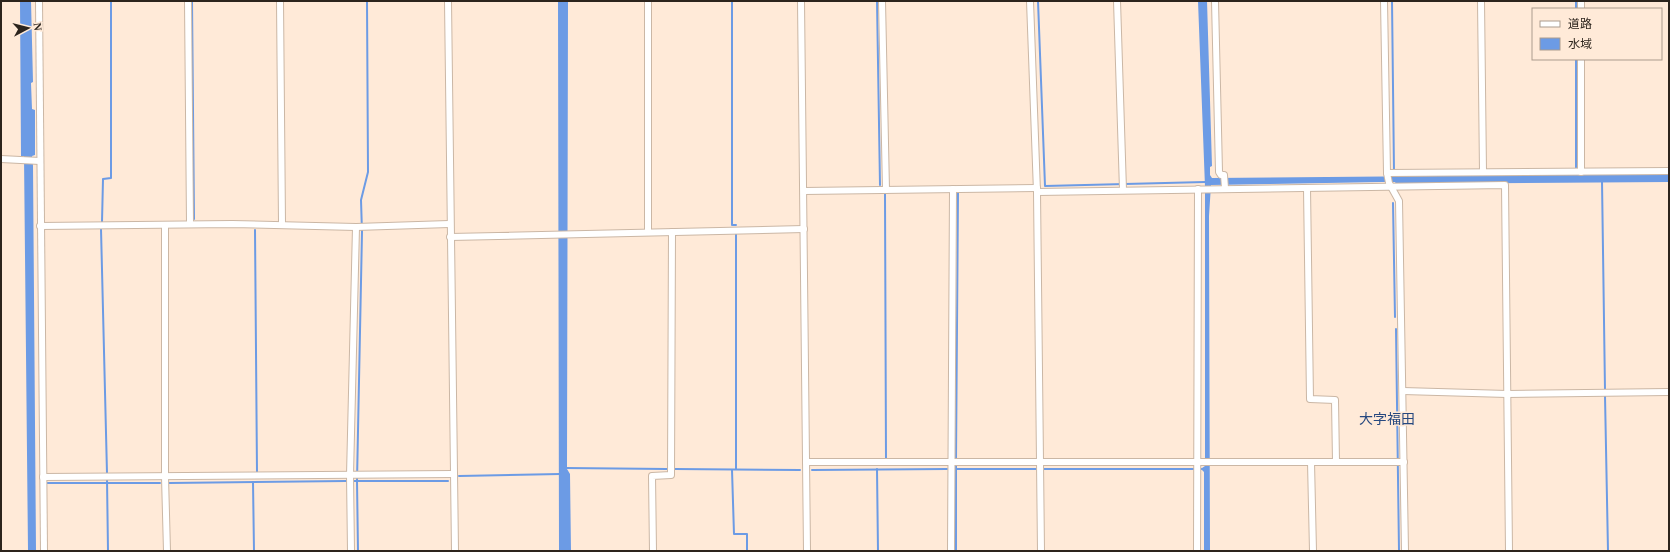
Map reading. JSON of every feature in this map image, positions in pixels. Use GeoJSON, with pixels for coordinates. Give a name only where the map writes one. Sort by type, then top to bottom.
{"type":"FeatureCollection","features":[{"type":"Feature","properties":{"kind":"street"},"geometry":{"type":"LineString","coordinates":[[39,1],[37,161],[40,226],[44,551]]}},
{"type":"Feature","properties":{"kind":"street"},"geometry":{"type":"LineString","coordinates":[[188,1],[190,224]]}},
{"type":"Feature","properties":{"kind":"street"},"geometry":{"type":"LineString","coordinates":[[280,1],[282,224]]}},
{"type":"Feature","properties":{"kind":"street"},"geometry":{"type":"LineString","coordinates":[[448,1],[449,224],[455,551]]}},
{"type":"Feature","properties":{"kind":"street"},"geometry":{"type":"LineString","coordinates":[[648,1],[648,232]]}},
{"type":"Feature","properties":{"kind":"street"},"geometry":{"type":"LineString","coordinates":[[801,1],[807,551]]}},
{"type":"Feature","properties":{"kind":"street"},"geometry":{"type":"LineString","coordinates":[[882,1],[886,190]]}},
{"type":"Feature","properties":{"kind":"street"},"geometry":{"type":"LineString","coordinates":[[1030,1],[1037,190],[1041,551]]}},
{"type":"Feature","properties":{"kind":"street"},"geometry":{"type":"LineString","coordinates":[[1117,1],[1123,187]]}},
{"type":"Feature","properties":{"kind":"street"},"geometry":{"type":"LineString","coordinates":[[1215,1],[1219,172],[1221,175],[1224,175],[1225,188]]}},
{"type":"Feature","properties":{"kind":"street"},"geometry":{"type":"LineString","coordinates":[[1384,1],[1390,178],[1400,201],[1403,391],[1399,462],[1405,551]]}},
{"type":"Feature","properties":{"kind":"street"},"geometry":{"type":"LineString","coordinates":[[1481,1],[1483,172]]}},
{"type":"Feature","properties":{"kind":"street"},"geometry":{"type":"LineString","coordinates":[[1578,172],[1581,60]]}},
{"type":"Feature","properties":{"kind":"street"},"geometry":{"type":"LineString","coordinates":[[1,159],[37,161]]}},
{"type":"Feature","properties":{"kind":"street"},"geometry":{"type":"LineString","coordinates":[[804,191],[954,189],[1037,190],[1123,187],[1199,189],[1307,188],[1390,178],[1483,172],[1669,171]]}},
{"type":"Feature","properties":{"kind":"street"},"geometry":{"type":"LineString","coordinates":[[1390,178],[1505,185],[1509,551]]}},
{"type":"Feature","properties":{"kind":"street"},"geometry":{"type":"LineString","coordinates":[[1307,188],[1310,399],[1336,400],[1336,462]]}},
{"type":"Feature","properties":{"kind":"street"},"geometry":{"type":"LineString","coordinates":[[951,551],[954,189]]}},
{"type":"Feature","properties":{"kind":"street"},"geometry":{"type":"LineString","coordinates":[[1197,551],[1199,466],[1199,189]]}},
{"type":"Feature","properties":{"kind":"street"},"geometry":{"type":"LineString","coordinates":[[40,226],[282,224],[360,227],[449,224]]}},
{"type":"Feature","properties":{"kind":"street"},"geometry":{"type":"LineString","coordinates":[[165,226],[165,476],[167,551]]}},
{"type":"Feature","properties":{"kind":"street"},"geometry":{"type":"LineString","coordinates":[[351,551],[355,475],[360,227]]}},
{"type":"Feature","properties":{"kind":"street"},"geometry":{"type":"LineString","coordinates":[[450,237],[804,228]]}},
{"type":"Feature","properties":{"kind":"street"},"geometry":{"type":"LineString","coordinates":[[653,551],[652,476],[672,475],[672,232]]}},
{"type":"Feature","properties":{"kind":"street"},"geometry":{"type":"LineString","coordinates":[[1403,391],[1507,394],[1669,392]]}},
{"type":"Feature","properties":{"kind":"street"},"geometry":{"type":"LineString","coordinates":[[806,462],[1040,462],[1199,466],[1212,462],[1399,462]]}},
{"type":"Feature","properties":{"kind":"street"},"geometry":{"type":"LineString","coordinates":[[1311,462],[1313,551]]}},
{"type":"Feature","properties":{"kind":"street"},"geometry":{"type":"LineString","coordinates":[[43,477],[453,474]]}},
{"type":"Feature","properties":{"kind":"water"},"geometry":{"type":"Polygon","coordinates":[[[20,1],[31,1],[33,82],[31,83],[32,109],[35,110],[35,155],[32,156],[36,551],[28,551],[24,156],[21,156],[20,1]]]}},
{"type":"Feature","properties":{"kind":"water"},"geometry":{"type":"Polygon","coordinates":[[[558,1],[568,1],[567,469],[570,474],[571,551],[559,551],[558,1]]]}},
{"type":"Feature","properties":{"kind":"water"},"geometry":{"type":"Polygon","coordinates":[[[1198,1],[1207,1],[1212,166],[1210,167],[1210,175],[1212,178],[1669,174],[1669,182],[1396,184],[1395,182],[1382,182],[1211,185],[1209,216],[1210,551],[1204,551],[1204,472],[1202,470],[1192,470],[1192,468],[1202,468],[1205,466],[1205,187],[1198,1]]]}},
{"type":"Feature","properties":{"kind":"waterway"},"geometry":{"type":"LineString","coordinates":[[102,222],[103,179],[111,178],[111,1]]}},
{"type":"Feature","properties":{"kind":"waterway"},"geometry":{"type":"LineString","coordinates":[[192,1],[194,219]]}},
{"type":"Feature","properties":{"kind":"waterway"},"geometry":{"type":"LineString","coordinates":[[358,551],[357,481],[362,232],[361,200],[368,172],[367,1]]}},
{"type":"Feature","properties":{"kind":"waterway"},"geometry":{"type":"LineString","coordinates":[[732,1],[732,225],[736,225]]}},
{"type":"Feature","properties":{"kind":"waterway"},"geometry":{"type":"LineString","coordinates":[[877,1],[880,185]]}},
{"type":"Feature","properties":{"kind":"waterway"},"geometry":{"type":"LineString","coordinates":[[1038,1],[1045,186],[1205,182]]}},
{"type":"Feature","properties":{"kind":"waterway"},"geometry":{"type":"LineString","coordinates":[[1392,1],[1394,172]]}},
{"type":"Feature","properties":{"kind":"waterway"},"geometry":{"type":"LineString","coordinates":[[1576,1],[1576,8]]}},
{"type":"Feature","properties":{"kind":"waterway"},"geometry":{"type":"LineString","coordinates":[[1576,60],[1576,170]]}},
{"type":"Feature","properties":{"kind":"waterway"},"geometry":{"type":"LineString","coordinates":[[1602,181],[1605,390]]}},
{"type":"Feature","properties":{"kind":"waterway"},"geometry":{"type":"LineString","coordinates":[[956,459],[958,193]]}},
{"type":"Feature","properties":{"kind":"waterway"},"geometry":{"type":"LineString","coordinates":[[885,194],[886,459]]}},
{"type":"Feature","properties":{"kind":"waterway"},"geometry":{"type":"LineString","coordinates":[[1393,203],[1395,317]]}},
{"type":"Feature","properties":{"kind":"waterway"},"geometry":{"type":"LineString","coordinates":[[101,229],[107,473]]}},
{"type":"Feature","properties":{"kind":"waterway"},"geometry":{"type":"LineString","coordinates":[[255,230],[257,472]]}},
{"type":"Feature","properties":{"kind":"waterway"},"geometry":{"type":"LineString","coordinates":[[736,234],[736,469]]}},
{"type":"Feature","properties":{"kind":"waterway"},"geometry":{"type":"LineString","coordinates":[[1396,329],[1399,551]]}},
{"type":"Feature","properties":{"kind":"waterway"},"geometry":{"type":"LineString","coordinates":[[1605,396],[1608,551]]}},
{"type":"Feature","properties":{"kind":"waterway"},"geometry":{"type":"LineString","coordinates":[[956,466],[956,551]]}},
{"type":"Feature","properties":{"kind":"waterway"},"geometry":{"type":"LineString","coordinates":[[565,468],[667,469]]}},
{"type":"Feature","properties":{"kind":"waterway"},"geometry":{"type":"LineString","coordinates":[[675,469],[800,470]]}},
{"type":"Feature","properties":{"kind":"waterway"},"geometry":{"type":"LineString","coordinates":[[877,469],[878,551]]}},
{"type":"Feature","properties":{"kind":"waterway"},"geometry":{"type":"LineString","coordinates":[[812,470],[947,469]]}},
{"type":"Feature","properties":{"kind":"waterway"},"geometry":{"type":"LineString","coordinates":[[956,469],[1036,469]]}},
{"type":"Feature","properties":{"kind":"waterway"},"geometry":{"type":"LineString","coordinates":[[1044,469],[1195,469]]}},
{"type":"Feature","properties":{"kind":"waterway"},"geometry":{"type":"LineString","coordinates":[[732,470],[734,534],[747,534],[747,551]]}},
{"type":"Feature","properties":{"kind":"waterway"},"geometry":{"type":"LineString","coordinates":[[459,476],[560,474]]}},
{"type":"Feature","properties":{"kind":"waterway"},"geometry":{"type":"LineString","coordinates":[[107,479],[108,551]]}},
{"type":"Feature","properties":{"kind":"waterway"},"geometry":{"type":"LineString","coordinates":[[169,483],[346,481]]}},
{"type":"Feature","properties":{"kind":"waterway"},"geometry":{"type":"LineString","coordinates":[[353,481],[448,481]]}},
{"type":"Feature","properties":{"kind":"waterway"},"geometry":{"type":"LineString","coordinates":[[253,482],[254,551]]}},
{"type":"Feature","properties":{"kind":"waterway"},"geometry":{"type":"LineString","coordinates":[[47,483],[160,483]]}},
{"type":"Feature","properties":{"kind":"district","name":"大字福田"},"geometry":{"type":"Point","coordinates":[1387,419]}}]}
